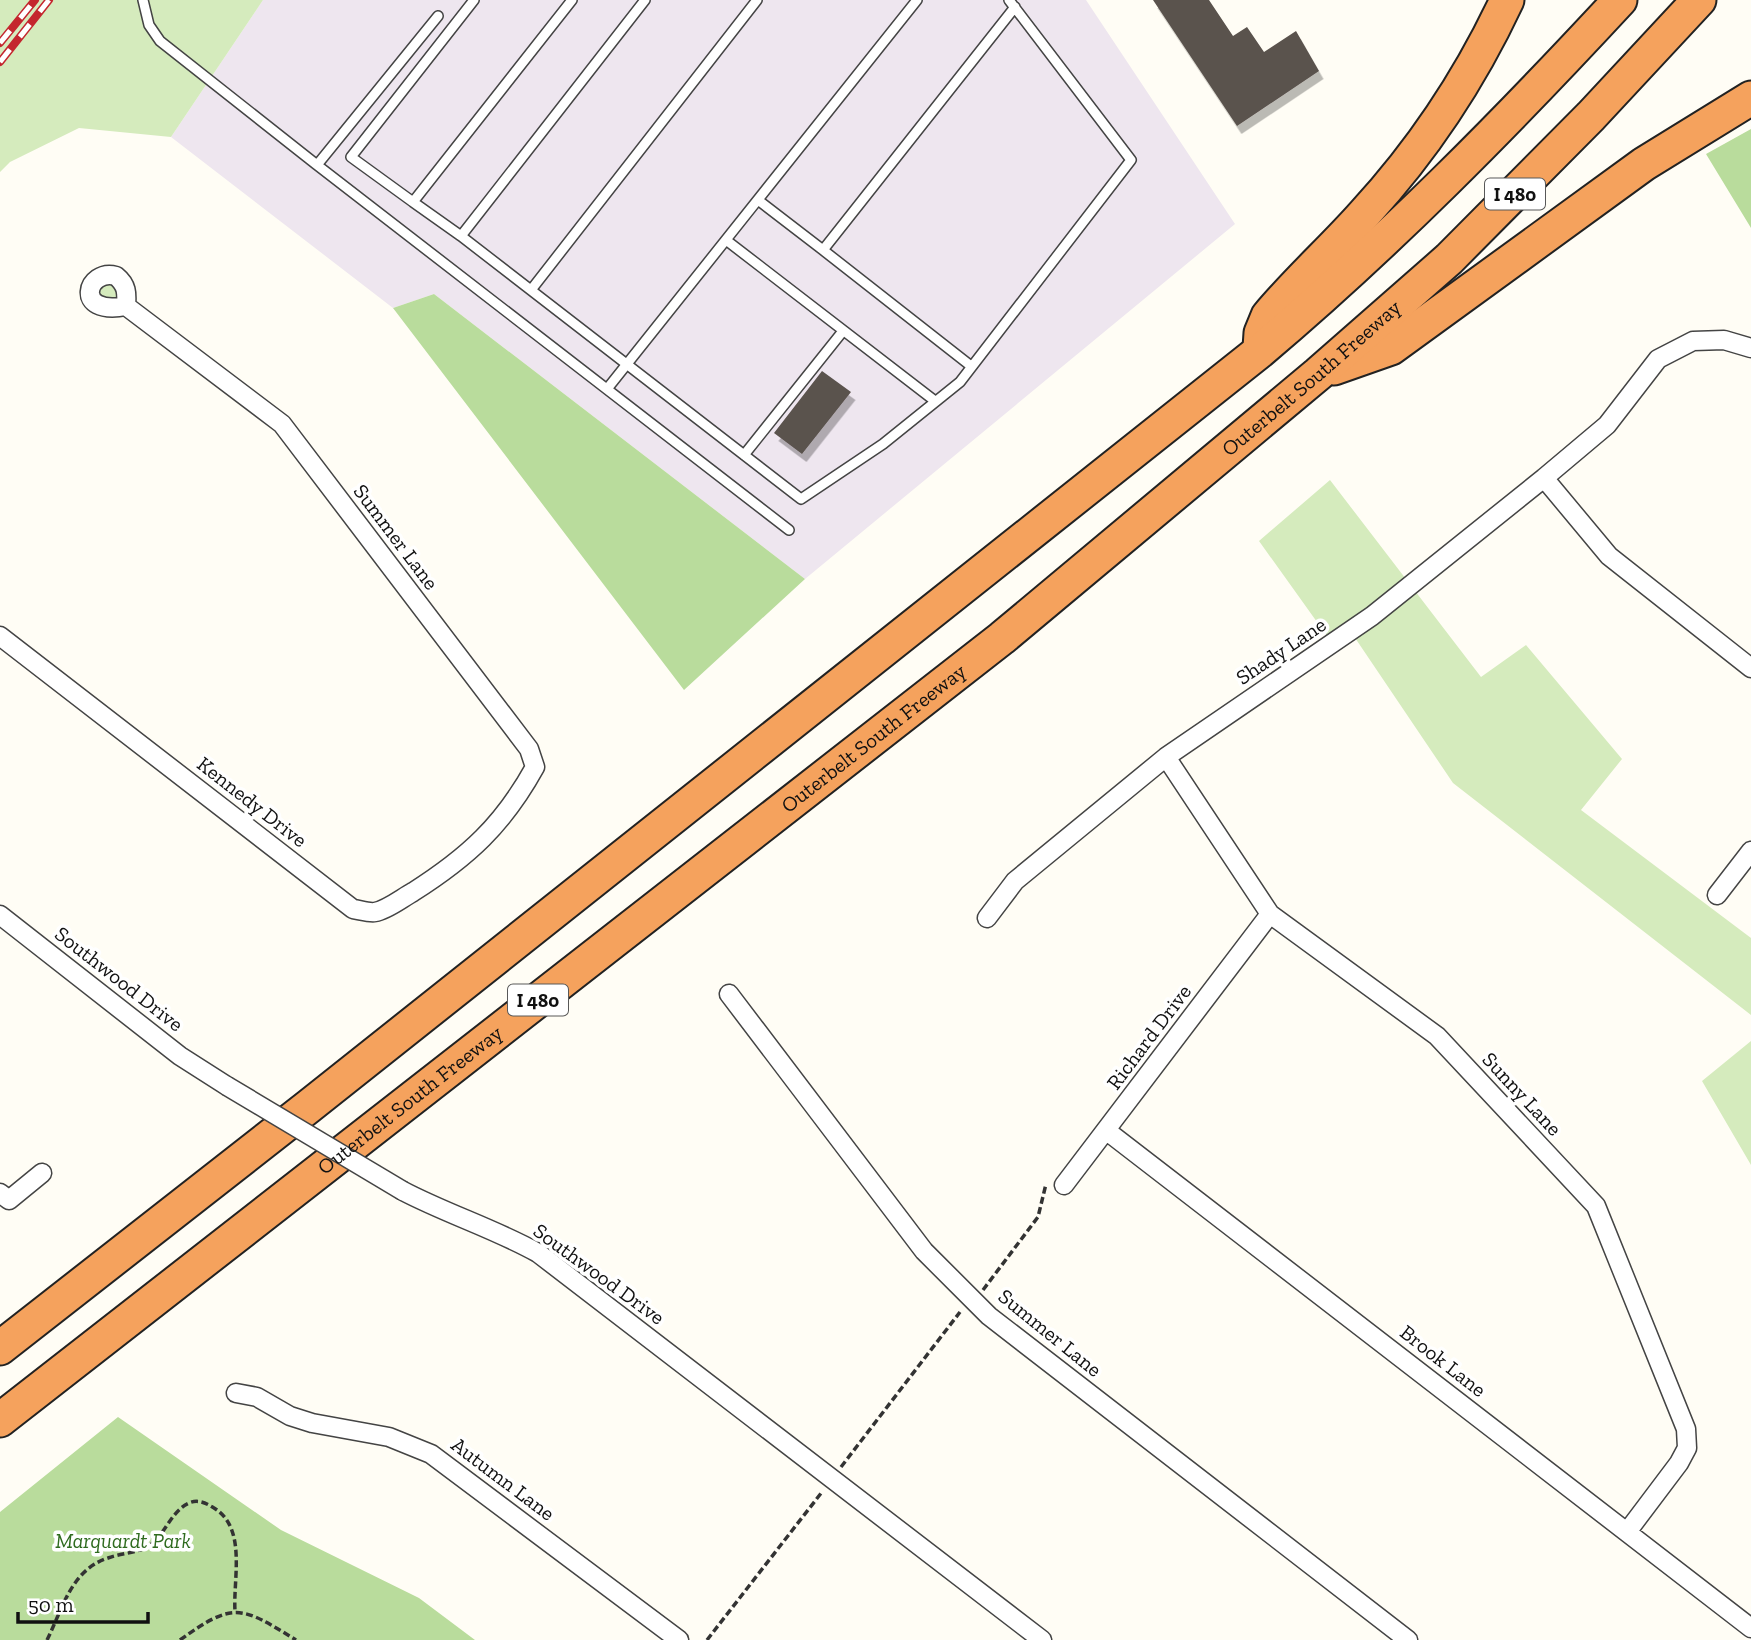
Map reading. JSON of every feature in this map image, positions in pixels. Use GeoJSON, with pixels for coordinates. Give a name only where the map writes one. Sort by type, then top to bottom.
{"type":"FeatureCollection","features":[{"type":"Feature","properties":{"kind":"highway"},"geometry":{"type":"LineString","coordinates":[[1260,351],[1261,333],[1268,316],[1365,213],[1433,128],[1463,82],[1507,0]]}},
{"type":"Feature","properties":{"kind":"highway","name":"I 480"},"geometry":{"type":"LineString","coordinates":[[0,1348],[298,1115],[1260,351],[1356,266],[1436,189],[1620,0]]}},
{"type":"Feature","properties":{"kind":"highway","name":"Outerbelt South Freeway"},"geometry":{"type":"LineString","coordinates":[[0,1420],[1002,638],[1318,374],[1449,259],[1699,0]]}},
{"type":"Feature","properties":{"kind":"highway"},"geometry":{"type":"LineString","coordinates":[[1318,374],[1391,348],[1644,164],[1751,97]]}},
{"type":"Feature","properties":{"kind":"street","name":"Summer Lane"},"geometry":{"type":"LineString","coordinates":[[125,306],[282,424],[529,749],[535,767],[526,784],[485,838]]}},
{"type":"Feature","properties":{"kind":"street","name":"Shady Lane"},"geometry":{"type":"LineString","coordinates":[[987,918],[1015,881],[1166,757],[1373,616],[1544,478],[1607,425],[1658,359],[1693,341],[1724,340],[1751,348]]}},
{"type":"Feature","properties":{"kind":"street"},"geometry":{"type":"LineString","coordinates":[[1544,478],[1609,556],[1751,668]]}},
{"type":"Feature","properties":{"kind":"street","name":"Kennedy Drive"},"geometry":{"type":"LineString","coordinates":[[0,636],[354,909],[375,912],[402,898],[464,857],[485,838]]}},
{"type":"Feature","properties":{"kind":"street","name":"Sunny Lane"},"geometry":{"type":"LineString","coordinates":[[1166,757],[1270,914],[1437,1036],[1596,1206],[1686,1429],[1687,1448],[1679,1463],[1627,1532]]}},
{"type":"Feature","properties":{"kind":"street"},"geometry":{"type":"LineString","coordinates":[[1717,895],[1751,851]]}},
{"type":"Feature","properties":{"kind":"street","name":"Richard Drive"},"geometry":{"type":"LineString","coordinates":[[1057,1180],[1107,1131],[1270,914]]}},
{"type":"Feature","properties":{"kind":"street","name":"Southwood Drive"},"geometry":{"type":"LineString","coordinates":[[0,915],[180,1056],[227,1086],[403,1191],[538,1253],[1042,1640]]}},
{"type":"Feature","properties":{"kind":"street","name":"Summer Lane"},"geometry":{"type":"LineString","coordinates":[[729,994],[924,1251],[989,1316],[1408,1640]]}},
{"type":"Feature","properties":{"kind":"street","name":"Brook Lane"},"geometry":{"type":"LineString","coordinates":[[1107,1131],[1751,1628]]}},
{"type":"Feature","properties":{"kind":"street"},"geometry":{"type":"LineString","coordinates":[[0,1193],[9,1200],[41,1173]]}},
{"type":"Feature","properties":{"kind":"street","name":"Autumn Lane"},"geometry":{"type":"LineString","coordinates":[[236,1393],[257,1397],[290,1416],[312,1423],[389,1437],[431,1454],[679,1640]]}},
{"type":"Feature","properties":{"kind":"lane"},"geometry":{"type":"LineString","coordinates":[[143,0],[149,25],[160,41],[789,530]]}},
{"type":"Feature","properties":{"kind":"lane"},"geometry":{"type":"LineString","coordinates":[[474,0],[351,157],[461,236],[801,499],[883,444],[960,382],[1131,160],[1012,4],[823,250]]}},
{"type":"Feature","properties":{"kind":"lane"},"geometry":{"type":"LineString","coordinates":[[413,202],[572,0]]}},
{"type":"Feature","properties":{"kind":"lane"},"geometry":{"type":"LineString","coordinates":[[461,236],[645,0]]}},
{"type":"Feature","properties":{"kind":"lane"},"geometry":{"type":"LineString","coordinates":[[531,290],[757,0]]}},
{"type":"Feature","properties":{"kind":"lane"},"geometry":{"type":"LineString","coordinates":[[607,390],[918,0]]}},
{"type":"Feature","properties":{"kind":"lane"},"geometry":{"type":"LineString","coordinates":[[317,165],[438,16]]}},
{"type":"Feature","properties":{"kind":"lane"},"geometry":{"type":"LineString","coordinates":[[758,200],[971,366]]}},
{"type":"Feature","properties":{"kind":"lane"},"geometry":{"type":"LineString","coordinates":[[726,240],[935,401]]}},
{"type":"Feature","properties":{"kind":"lane"},"geometry":{"type":"LineString","coordinates":[[744,455],[843,331]]}},
{"type":"Feature","properties":{"kind":"path"},"geometry":{"type":"LineString","coordinates":[[982,1290],[991,1282],[1038,1217],[1057,1180]]}},
{"type":"Feature","properties":{"kind":"path"},"geometry":{"type":"LineString","coordinates":[[841,1467],[959,1312]]}},
{"type":"Feature","properties":{"kind":"path"},"geometry":{"type":"LineString","coordinates":[[707,1640],[821,1493]]}},
{"type":"Feature","properties":{"kind":"path"},"geometry":{"type":"LineString","coordinates":[[47,1640],[65,1599],[86,1569],[111,1557],[151,1545],[187,1503],[199,1501],[219,1511],[232,1528],[236,1544],[235,1611]]}},
{"type":"Feature","properties":{"kind":"path"},"geometry":{"type":"LineString","coordinates":[[180,1640],[217,1616],[235,1611],[268,1622],[296,1640]]}},
{"type":"Feature","properties":{"kind":"shaded area"},"geometry":{"type":"Polygon","coordinates":[[[263,0],[1086,0],[1235,224],[805,579],[434,294],[393,308],[171,137],[263,0]]]}},
{"type":"Feature","properties":{"kind":"green space"},"geometry":{"type":"Polygon","coordinates":[[[0,0],[263,0],[171,137],[79,128],[10,162],[0,172],[0,0]]]}},
{"type":"Feature","properties":{"kind":"green space"},"geometry":{"type":"Polygon","coordinates":[[[1751,129],[1751,228],[1706,154],[1751,129]]]}},
{"type":"Feature","properties":{"kind":"green space"},"geometry":{"type":"Polygon","coordinates":[[[111,283],[119,296],[116,300],[100,298],[100,285],[111,283]]]}},
{"type":"Feature","properties":{"kind":"green space"},"geometry":{"type":"Polygon","coordinates":[[[434,294],[805,579],[684,690],[393,308],[434,294]]]}},
{"type":"Feature","properties":{"kind":"green space"},"geometry":{"type":"Polygon","coordinates":[[[1330,480],[1481,677],[1526,645],[1622,759],[1581,810],[1751,938],[1751,1015],[1453,783],[1345,623],[1327,636],[1259,541],[1330,480]]]}},
{"type":"Feature","properties":{"kind":"green space"},"geometry":{"type":"Polygon","coordinates":[[[1751,1041],[1751,1165],[1702,1081],[1751,1041]]]}},
{"type":"Feature","properties":{"kind":"green space","name":"Marquardt Park"},"geometry":{"type":"Polygon","coordinates":[[[118,1417],[281,1530],[419,1598],[475,1640],[0,1640],[0,1512],[118,1417]]]}},
{"type":"Feature","properties":{"kind":"building"},"geometry":{"type":"Polygon","coordinates":[[[1153,0],[1209,0],[1233,36],[1247,27],[1264,52],[1296,31],[1319,71],[1237,126],[1153,0]]]}},
{"type":"Feature","properties":{"kind":"building"},"geometry":{"type":"Polygon","coordinates":[[[822,371],[851,392],[802,454],[774,433],[822,371]]]}},
{"type":"Feature","properties":{"kind":"railway"},"geometry":{"type":"LineString","coordinates":[[0,43],[35,0]]}},
{"type":"Feature","properties":{"kind":"railway"},"geometry":{"type":"LineString","coordinates":[[0,62],[49,0]]}}]}
